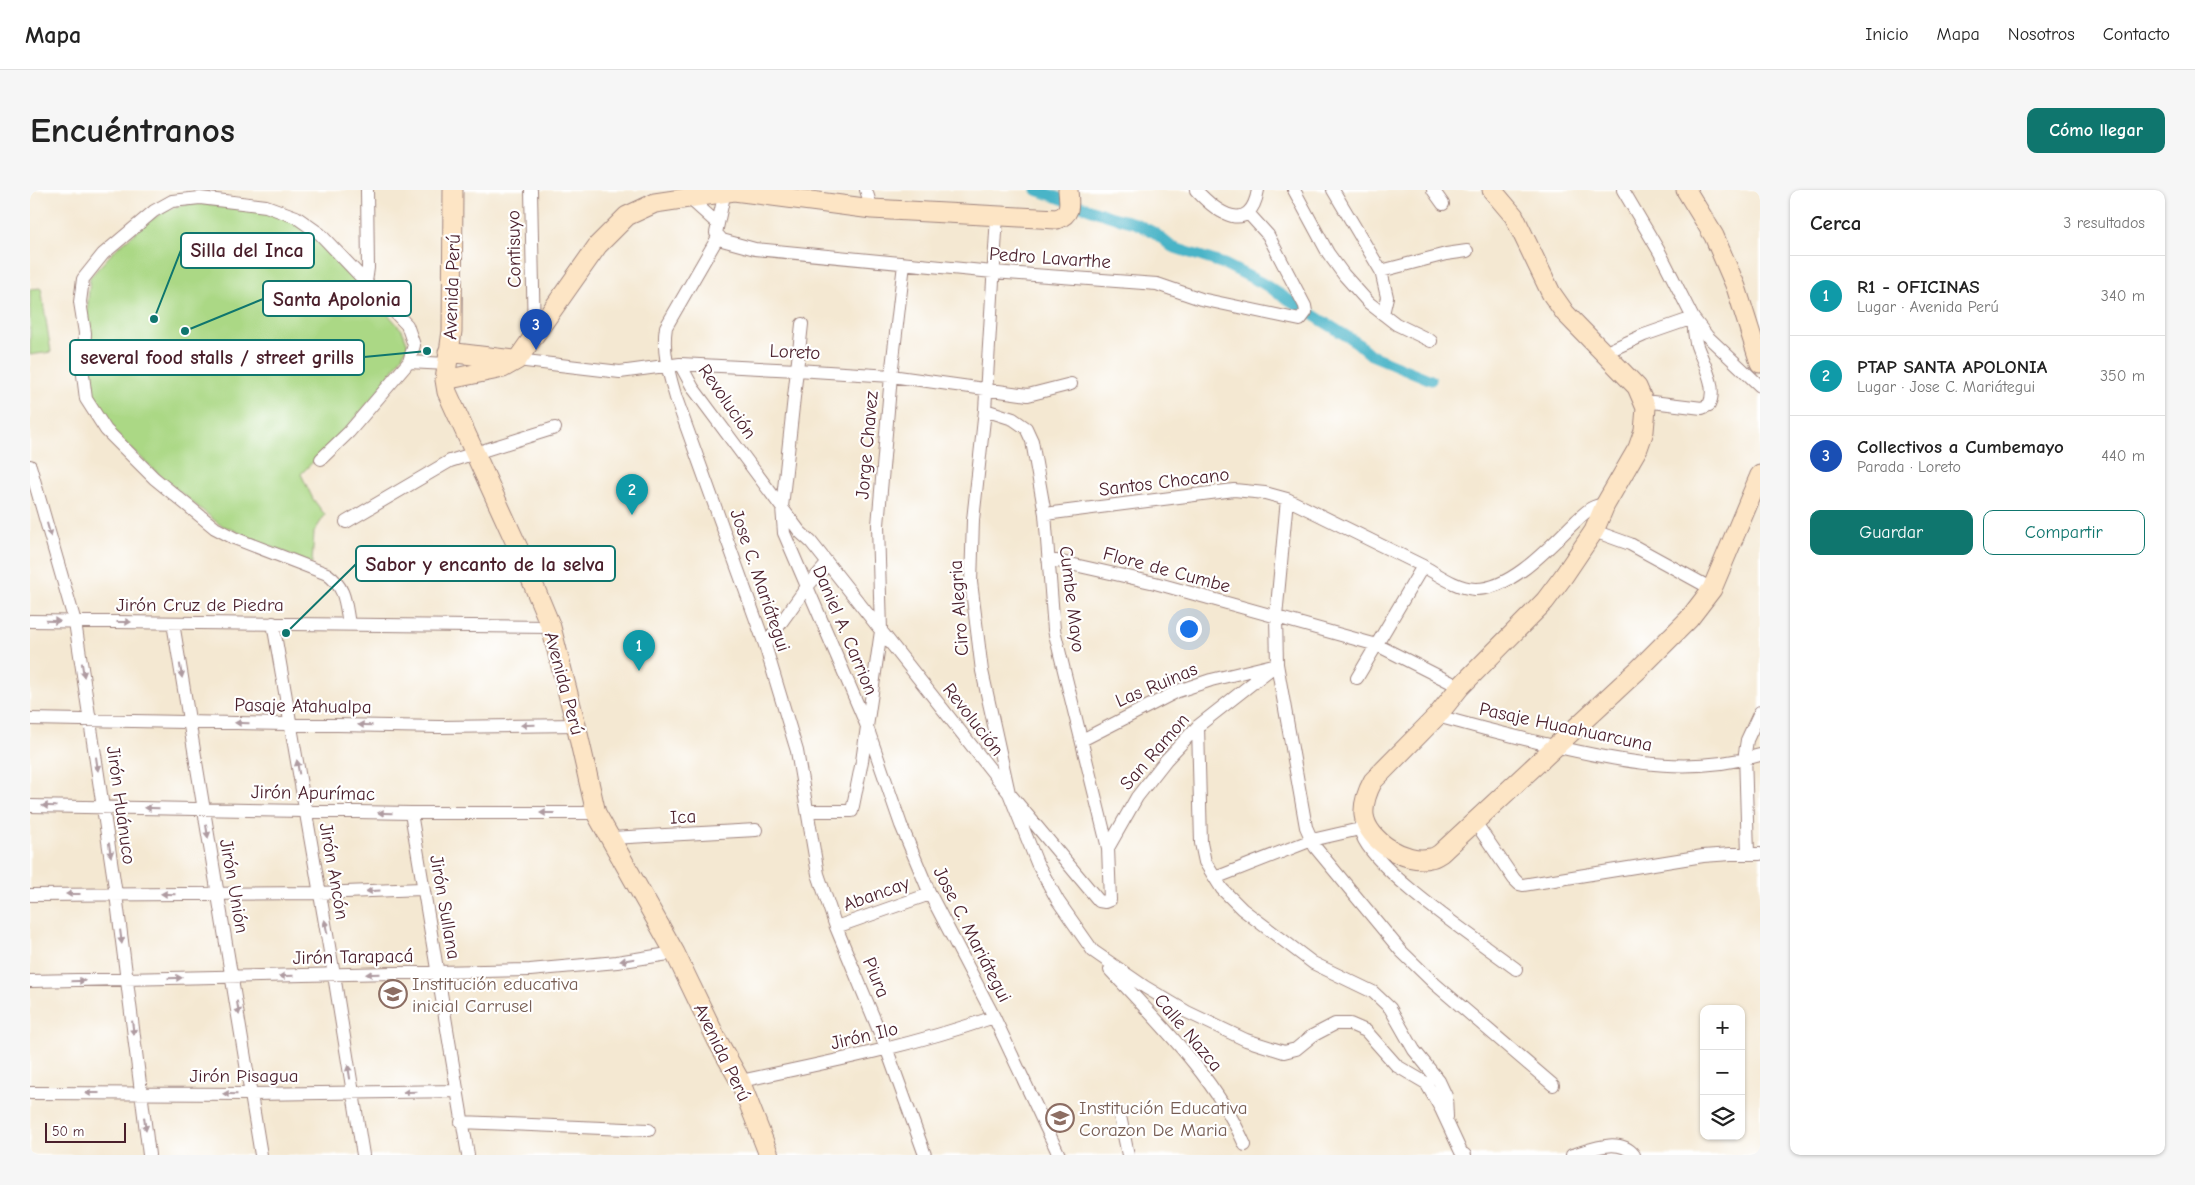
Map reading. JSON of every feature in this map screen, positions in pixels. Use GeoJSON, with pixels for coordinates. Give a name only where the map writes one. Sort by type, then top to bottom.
{"type":"FeatureCollection","features":[{"type":"Feature","properties":{"kind":"street"},"geometry":{"type":"LineString","coordinates":[[366,282],[368,268],[367,190]]}},
{"type":"Feature","properties":{"kind":"street","name":"Avenida Perú"},"geometry":{"type":"LineString","coordinates":[[453,190],[452,331],[446,365],[447,392],[551,627],[596,813],[675,953],[717,1040],[740,1081],[769,1155]]}},
{"type":"Feature","properties":{"kind":"street","name":"Contisuyo"},"geometry":{"type":"LineString","coordinates":[[531,190],[534,338]]}},
{"type":"Feature","properties":{"kind":"street"},"geometry":{"type":"LineString","coordinates":[[409,362],[503,368],[517,360],[598,245],[627,216],[640,208],[674,196],[725,190],[872,209],[997,216],[1066,204]]}},
{"type":"Feature","properties":{"kind":"street"},"geometry":{"type":"LineString","coordinates":[[674,196],[718,231],[725,190]]}},
{"type":"Feature","properties":{"kind":"street"},"geometry":{"type":"LineString","coordinates":[[866,190],[872,209]]}},
{"type":"Feature","properties":{"kind":"street"},"geometry":{"type":"LineString","coordinates":[[1196,190],[1208,204],[1224,213],[1241,217],[1249,214],[1254,207],[1258,190]]}},
{"type":"Feature","properties":{"kind":"street"},"geometry":{"type":"LineString","coordinates":[[1294,190],[1328,253],[1369,303],[1396,324],[1431,341]]}},
{"type":"Feature","properties":{"kind":"street"},"geometry":{"type":"LineString","coordinates":[[1332,190],[1381,271],[1387,297],[1382,314]]}},
{"type":"Feature","properties":{"kind":"street"},"geometry":{"type":"LineString","coordinates":[[1433,190],[1443,204]]}},
{"type":"Feature","properties":{"kind":"street"},"geometry":{"type":"LineString","coordinates":[[1492,190],[1514,216],[1565,313],[1636,387],[1644,401],[1646,417],[1638,448],[1605,505],[1594,531],[1563,577],[1545,601],[1460,687],[1437,716],[1373,781],[1366,794],[1362,823],[1366,844],[1404,883],[1516,969]]}},
{"type":"Feature","properties":{"kind":"street"},"geometry":{"type":"LineString","coordinates":[[1623,190],[1660,253],[1693,318],[1708,336],[1760,386]]}},
{"type":"Feature","properties":{"kind":"street"},"geometry":{"type":"LineString","coordinates":[[1686,190],[1714,236],[1736,287],[1760,363]]}},
{"type":"Feature","properties":{"kind":"street"},"geometry":{"type":"LineString","coordinates":[[321,459],[349,432],[409,362],[414,345],[407,325],[320,234],[296,217],[266,206],[200,198],[172,201],[154,211],[103,254],[83,279],[80,302],[85,333],[83,375],[86,399],[106,430],[154,478],[215,528],[234,538],[327,574],[336,581],[342,589],[349,624]]}},
{"type":"Feature","properties":{"kind":"street","name":"Pedro Lavarthe"},"geometry":{"type":"LineString","coordinates":[[718,231],[722,240],[755,248],[992,272],[1157,284],[1201,300],[1300,320],[1306,312],[1305,306],[1268,235],[1249,214]]}},
{"type":"Feature","properties":{"kind":"street","name":"Ciro Alegria"},"geometry":{"type":"LineString","coordinates":[[997,216],[992,272],[985,410],[973,520],[971,582],[982,671],[1009,793]]}},
{"type":"Feature","properties":{"kind":"street","name":"Jose C. Mariátegui"},"geometry":{"type":"LineString","coordinates":[[718,231],[666,327],[663,343],[676,398],[765,645],[797,751],[808,811]]}},
{"type":"Feature","properties":{"kind":"street"},"geometry":{"type":"LineString","coordinates":[[1381,271],[1446,254],[1467,251]]}},
{"type":"Feature","properties":{"kind":"street","name":"Jorge Chavez"},"geometry":{"type":"LineString","coordinates":[[808,811],[850,811],[853,809],[881,631],[878,525],[891,376],[904,264]]}},
{"type":"Feature","properties":{"kind":"street"},"geometry":{"type":"LineString","coordinates":[[1604,353],[1644,335],[1693,318]]}},
{"type":"Feature","properties":{"kind":"street"},"geometry":{"type":"LineString","coordinates":[[1644,401],[1702,408],[1709,405],[1711,389],[1706,366],[1697,345],[1693,318]]}},
{"type":"Feature","properties":{"kind":"street","name":"Daniel A. Carrion"},"geometry":{"type":"LineString","coordinates":[[802,324],[782,506],[784,533],[866,724]]}},
{"type":"Feature","properties":{"kind":"street"},"geometry":{"type":"LineString","coordinates":[[446,365],[517,360]]}},
{"type":"Feature","properties":{"kind":"street","name":"Loreto"},"geometry":{"type":"LineString","coordinates":[[517,360],[620,372],[667,364],[680,364],[891,376],[1028,395],[1071,384]]}},
{"type":"Feature","properties":{"kind":"street","name":"Revolución"},"geometry":{"type":"LineString","coordinates":[[680,364],[693,388],[800,532],[811,542],[1009,793],[1099,901],[1105,902],[1110,900],[1111,892],[1108,848]]}},
{"type":"Feature","properties":{"kind":"street","name":"Cumbe Mayo"},"geometry":{"type":"LineString","coordinates":[[985,410],[1013,419],[1026,428],[1032,441],[1045,514],[1054,630],[1108,848]]}},
{"type":"Feature","properties":{"kind":"street"},"geometry":{"type":"LineString","coordinates":[[346,522],[450,461],[555,428]]}},
{"type":"Feature","properties":{"kind":"street","name":"Jirón Huánuco"},"geometry":{"type":"LineString","coordinates":[[30,466],[33,488],[75,622],[116,894],[149,1155]]}},
{"type":"Feature","properties":{"kind":"street"},"geometry":{"type":"LineString","coordinates":[[1362,823],[1370,828],[1389,848],[1404,856],[1417,859],[1430,858],[1441,853],[1689,618],[1712,588],[1760,475]]}},
{"type":"Feature","properties":{"kind":"street","name":"Santos Chocano"},"geometry":{"type":"LineString","coordinates":[[1045,514],[1234,490],[1266,493],[1287,499],[1423,566],[1444,579],[1475,589],[1491,587],[1507,580],[1534,561],[1587,510],[1598,505],[1605,505]]}},
{"type":"Feature","properties":{"kind":"street"},"geometry":{"type":"LineString","coordinates":[[1287,499],[1276,617],[1278,664],[1300,799],[1306,827],[1315,847],[1402,951],[1435,984],[1552,1085]]}},
{"type":"Feature","properties":{"kind":"street"},"geometry":{"type":"LineString","coordinates":[[1594,531],[1630,544],[1712,588]]}},
{"type":"Feature","properties":{"kind":"street","name":"Flore de Cumbe"},"geometry":{"type":"LineString","coordinates":[[1048,559],[1155,582],[1377,645],[1460,687]]}},
{"type":"Feature","properties":{"kind":"street"},"geometry":{"type":"LineString","coordinates":[[765,645],[806,588],[827,564]]}},
{"type":"Feature","properties":{"kind":"street"},"geometry":{"type":"LineString","coordinates":[[1357,678],[1423,566]]}},
{"type":"Feature","properties":{"kind":"street","name":"Jirón Cruz de Piedra"},"geometry":{"type":"LineString","coordinates":[[30,621],[551,627]]}},
{"type":"Feature","properties":{"kind":"street","name":"Jirón Unión"},"geometry":{"type":"LineString","coordinates":[[173,622],[217,895],[233,976],[261,1155]]}},
{"type":"Feature","properties":{"kind":"street","name":"Jirón Ancón"},"geometry":{"type":"LineString","coordinates":[[273,623],[363,1155]]}},
{"type":"Feature","properties":{"kind":"street","name":"Las Ruinas"},"geometry":{"type":"LineString","coordinates":[[1082,740],[1178,691],[1211,680],[1278,664]]}},
{"type":"Feature","properties":{"kind":"street","name":"San Ramon"},"geometry":{"type":"LineString","coordinates":[[1108,848],[1137,797],[1166,760],[1198,726],[1278,664]]}},
{"type":"Feature","properties":{"kind":"street"},"geometry":{"type":"LineString","coordinates":[[1475,822],[1518,884],[1523,885],[1703,856],[1754,854],[1746,752],[1747,740],[1760,712]]}},
{"type":"Feature","properties":{"kind":"street","name":"Pasaje Huaahuarcuna"},"geometry":{"type":"LineString","coordinates":[[1437,716],[1619,760],[1680,767],[1747,759],[1760,755]]}},
{"type":"Feature","properties":{"kind":"street","name":"Pasaje Atahualpa"},"geometry":{"type":"LineString","coordinates":[[30,720],[440,727],[576,725]]}},
{"type":"Feature","properties":{"kind":"street","name":"Jose C. Mariátegui"},"geometry":{"type":"LineString","coordinates":[[866,724],[901,825],[930,894],[994,1017],[1059,1155]]}},
{"type":"Feature","properties":{"kind":"street"},"geometry":{"type":"LineString","coordinates":[[1198,726],[1201,843],[1205,862],[1215,878],[1231,900],[1282,941],[1327,971],[1373,992],[1390,1008],[1414,1050],[1439,1081],[1448,1106],[1446,1122]]}},
{"type":"Feature","properties":{"kind":"street"},"geometry":{"type":"LineString","coordinates":[[1009,793],[1037,863],[1058,901],[1093,951],[1145,987],[1187,1012],[1246,1040],[1275,1050],[1284,1052],[1296,1049],[1312,1036],[1335,1024],[1350,1024],[1366,1031],[1397,1066],[1426,1083],[1461,1152],[1465,1155]]}},
{"type":"Feature","properties":{"kind":"street","name":"Jirón Apurímac"},"geometry":{"type":"LineString","coordinates":[[30,806],[203,808],[306,812],[596,813]]}},
{"type":"Feature","properties":{"kind":"street","name":"Piura"},"geometry":{"type":"LineString","coordinates":[[808,811],[818,874],[836,927],[887,1050],[926,1155]]}},
{"type":"Feature","properties":{"kind":"street","name":"Jirón Sullana"},"geometry":{"type":"LineString","coordinates":[[411,813],[422,889],[439,973],[458,1091],[461,1122],[468,1155]]}},
{"type":"Feature","properties":{"kind":"street"},"geometry":{"type":"LineString","coordinates":[[1215,878],[1312,840],[1362,823]]}},
{"type":"Feature","properties":{"kind":"street","name":"Ica"},"geometry":{"type":"LineString","coordinates":[[611,838],[756,830]]}},
{"type":"Feature","properties":{"kind":"street"},"geometry":{"type":"LineString","coordinates":[[30,895],[319,894],[422,889]]}},
{"type":"Feature","properties":{"kind":"street","name":"Abancay"},"geometry":{"type":"LineString","coordinates":[[836,927],[930,894]]}},
{"type":"Feature","properties":{"kind":"street","name":"Calle Nazca"},"geometry":{"type":"LineString","coordinates":[[1093,951],[1186,1052],[1236,1124],[1245,1145]]}},
{"type":"Feature","properties":{"kind":"street","name":"Jirón Tarapacá"},"geometry":{"type":"LineString","coordinates":[[30,981],[530,970],[616,962],[675,953]]}},
{"type":"Feature","properties":{"kind":"street","name":"Jirón Ilo"},"geometry":{"type":"LineString","coordinates":[[740,1081],[887,1050],[944,1034],[994,1017]]}},
{"type":"Feature","properties":{"kind":"street","name":"Jirón Pisagua"},"geometry":{"type":"LineString","coordinates":[[30,1093],[252,1094],[458,1091]]}},
{"type":"Feature","properties":{"kind":"street"},"geometry":{"type":"LineString","coordinates":[[1120,1116],[1128,1155]]}},
{"type":"Feature","properties":{"kind":"street"},"geometry":{"type":"LineString","coordinates":[[461,1122],[649,1130]]}},
{"type":"Feature","properties":{"kind":"street"},"geometry":{"type":"LineString","coordinates":[[1572,1155],[1609,1145],[1624,1147],[1634,1155]]}},
{"type":"Feature","properties":{"kind":"green space"},"geometry":{"type":"Polygon","coordinates":[[[199,203],[261,209],[295,220],[318,239],[343,264],[402,330],[408,345],[386,381],[373,397],[301,474],[313,499],[325,515],[314,532],[312,564],[219,524],[163,478],[109,428],[91,398],[88,371],[87,313],[90,277],[118,247],[151,220],[165,211],[181,205],[199,203]]]}},
{"type":"Feature","properties":{"kind":"green space"},"geometry":{"type":"Polygon","coordinates":[[[41,288],[51,352],[30,355],[30,289],[41,288]]]}},
{"type":"Feature","properties":{"kind":"waterway"},"geometry":{"type":"LineString","coordinates":[[1037,190],[1109,216],[1135,223],[1155,233],[1172,247],[1224,264],[1262,283],[1356,342],[1371,355],[1431,380]]}},
{"type":"Feature","properties":{"kind":"place","name":"Silla del Inca"},"geometry":{"type":"Point","coordinates":[154,319]}},
{"type":"Feature","properties":{"kind":"place","name":"Santa Apolonia"},"geometry":{"type":"Point","coordinates":[185,331]}},
{"type":"Feature","properties":{"kind":"place","name":"Collectivos a Cumbemayo"},"geometry":{"type":"Point","coordinates":[536,350]}},
{"type":"Feature","properties":{"kind":"place","name":"several food stalls / street grills"},"geometry":{"type":"Point","coordinates":[427,351]}},
{"type":"Feature","properties":{"kind":"place","name":"PTAP SANTA APOLONIA"},"geometry":{"type":"Point","coordinates":[632,515]}},
{"type":"Feature","properties":{"kind":"place","name":"Sabor y encanto de la selva"},"geometry":{"type":"Point","coordinates":[286,633]}},
{"type":"Feature","properties":{"kind":"place","name":"R1 - OFICINAS"},"geometry":{"type":"Point","coordinates":[639,671]}},
{"type":"Feature","properties":{"kind":"place","name":"Institución educativa inicial Carrusel"},"geometry":{"type":"Point","coordinates":[393,994]}},
{"type":"Feature","properties":{"kind":"place","name":"Institución Educativa Corazon De Maria"},"geometry":{"type":"Point","coordinates":[1060,1118]}}]}
